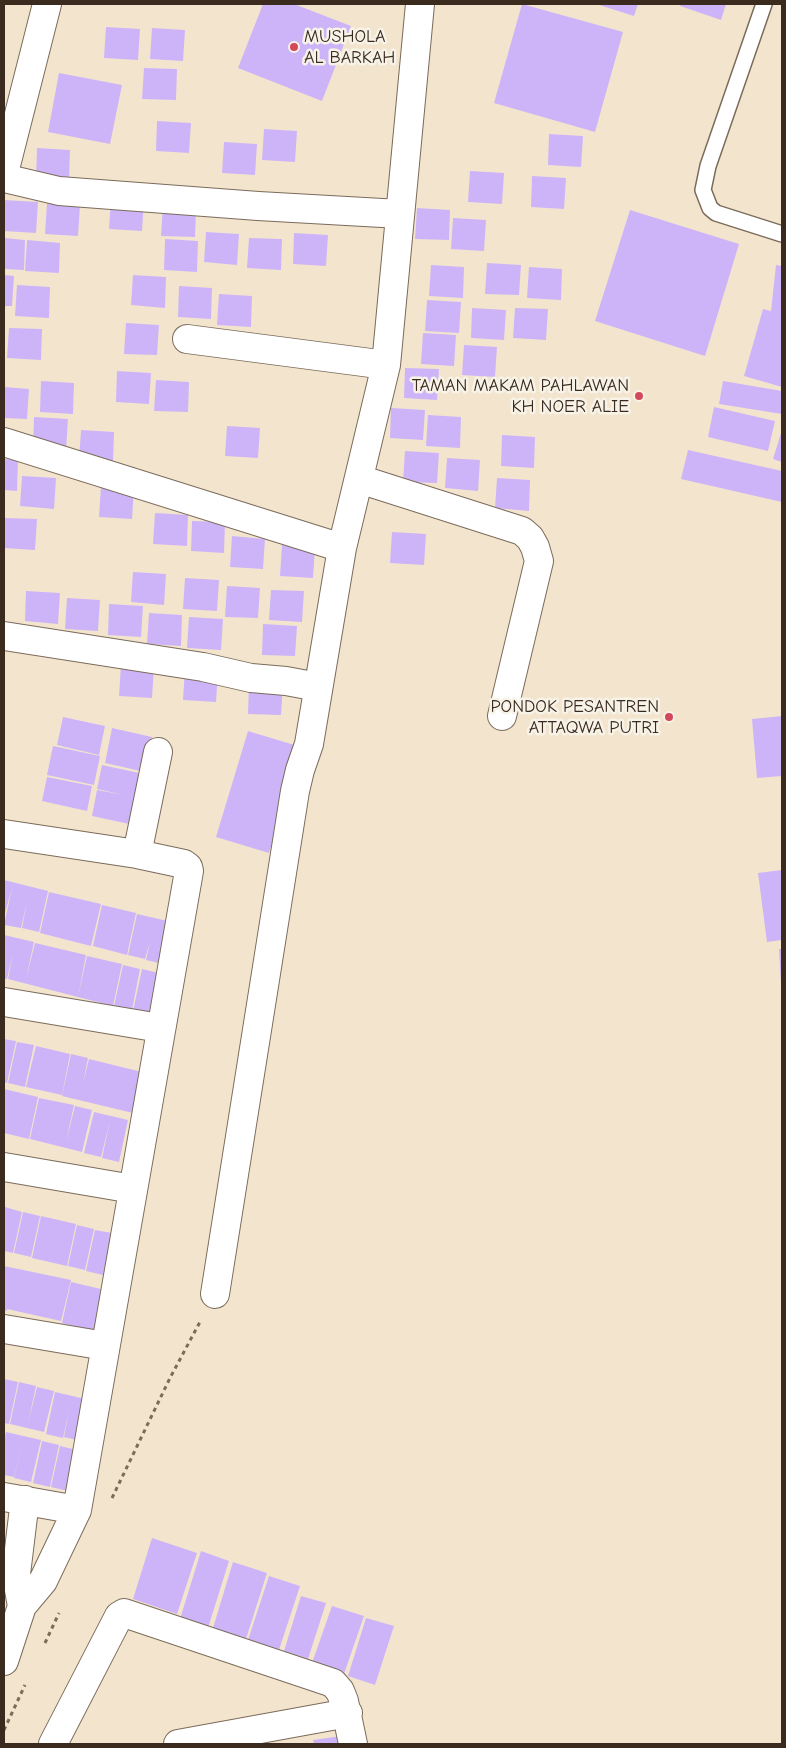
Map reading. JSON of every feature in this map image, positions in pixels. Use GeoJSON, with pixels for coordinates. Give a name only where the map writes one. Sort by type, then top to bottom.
{"type":"FeatureCollection","features":[{"type":"Feature","properties":{"kind":"street"},"geometry":{"type":"LineString","coordinates":[[4,173],[47,4]]}},
{"type":"Feature","properties":{"kind":"street"},"geometry":{"type":"LineString","coordinates":[[215,1294],[295,791],[309,744],[342,548],[386,365],[420,4]]}},
{"type":"Feature","properties":{"kind":"street"},"geometry":{"type":"LineString","coordinates":[[4,178],[59,191],[258,206],[400,214]]}},
{"type":"Feature","properties":{"kind":"street"},"geometry":{"type":"LineString","coordinates":[[187,339],[386,365]]}},
{"type":"Feature","properties":{"kind":"street"},"geometry":{"type":"LineString","coordinates":[[4,442],[342,548]]}},
{"type":"Feature","properties":{"kind":"street"},"geometry":{"type":"LineString","coordinates":[[359,480],[522,531],[530,538],[539,561],[502,716]]}},
{"type":"Feature","properties":{"kind":"street"},"geometry":{"type":"LineString","coordinates":[[4,636],[203,667],[251,678],[286,681],[318,687]]}},
{"type":"Feature","properties":{"kind":"street"},"geometry":{"type":"LineString","coordinates":[[138,854],[158,752]]}},
{"type":"Feature","properties":{"kind":"street"},"geometry":{"type":"LineString","coordinates":[[4,834],[138,854],[184,864],[188,867],[189,871],[77,1510],[43,1581],[22,1606],[4,1661]]}},
{"type":"Feature","properties":{"kind":"street"},"geometry":{"type":"LineString","coordinates":[[4,1002],[160,1028]]}},
{"type":"Feature","properties":{"kind":"street"},"geometry":{"type":"LineString","coordinates":[[4,1167],[133,1189]]}},
{"type":"Feature","properties":{"kind":"street"},"geometry":{"type":"LineString","coordinates":[[4,1329],[105,1346]]}},
{"type":"Feature","properties":{"kind":"street"},"geometry":{"type":"LineString","coordinates":[[22,1606],[16,1574],[14,1499],[77,1510]]}},
{"type":"Feature","properties":{"kind":"street"},"geometry":{"type":"LineString","coordinates":[[53,1744],[119,1616],[124,1613],[333,1683],[340,1691],[348,1714],[353,1744]]}},
{"type":"Feature","properties":{"kind":"street"},"geometry":{"type":"LineString","coordinates":[[178,1744],[348,1714]]}},
{"type":"Feature","properties":{"kind":"lane"},"geometry":{"type":"LineString","coordinates":[[764,4],[708,166],[703,190],[710,208],[716,213],[782,234]]}},
{"type":"Feature","properties":{"kind":"building","name":"MUSHOLA AL BARKAH"},"geometry":{"type":"Polygon","coordinates":[[[263,4],[294,4],[351,26],[322,101],[238,68],[263,4]]]}},
{"type":"Feature","properties":{"kind":"building"},"geometry":{"type":"Polygon","coordinates":[[[522,4],[623,32],[595,132],[494,103],[522,4]]]}},
{"type":"Feature","properties":{"kind":"building"},"geometry":{"type":"Polygon","coordinates":[[[596,4],[638,4],[634,16],[596,4]]]}},
{"type":"Feature","properties":{"kind":"building"},"geometry":{"type":"Polygon","coordinates":[[[681,4],[726,4],[721,20],[680,6],[681,4]]]}},
{"type":"Feature","properties":{"kind":"building"},"geometry":{"type":"Polygon","coordinates":[[[106,27],[140,29],[138,60],[104,58],[106,27]]]}},
{"type":"Feature","properties":{"kind":"building"},"geometry":{"type":"Polygon","coordinates":[[[152,28],[185,30],[183,61],[150,59],[152,28]]]}},
{"type":"Feature","properties":{"kind":"building"},"geometry":{"type":"Polygon","coordinates":[[[144,68],[177,69],[176,100],[142,99],[144,68]]]}},
{"type":"Feature","properties":{"kind":"building"},"geometry":{"type":"Polygon","coordinates":[[[59,73],[122,85],[110,144],[48,132],[59,73]]]}},
{"type":"Feature","properties":{"kind":"building"},"geometry":{"type":"Polygon","coordinates":[[[157,121],[191,123],[189,153],[156,151],[157,121]]]}},
{"type":"Feature","properties":{"kind":"building"},"geometry":{"type":"Polygon","coordinates":[[[264,129],[297,131],[295,162],[262,160],[264,129]]]}},
{"type":"Feature","properties":{"kind":"building"},"geometry":{"type":"Polygon","coordinates":[[[549,134],[583,136],[581,167],[548,165],[549,134]]]}},
{"type":"Feature","properties":{"kind":"building"},"geometry":{"type":"Polygon","coordinates":[[[224,142],[257,144],[255,175],[222,173],[224,142]]]}},
{"type":"Feature","properties":{"kind":"building"},"geometry":{"type":"Polygon","coordinates":[[[37,148],[70,150],[69,181],[36,179],[37,148]]]}},
{"type":"Feature","properties":{"kind":"building"},"geometry":{"type":"Polygon","coordinates":[[[470,171],[504,173],[502,204],[468,202],[470,171]]]}},
{"type":"Feature","properties":{"kind":"building"},"geometry":{"type":"Polygon","coordinates":[[[532,176],[566,178],[564,209],[531,207],[532,176]]]}},
{"type":"Feature","properties":{"kind":"building"},"geometry":{"type":"Polygon","coordinates":[[[111,198],[144,200],[142,231],[109,229],[111,198]]]}},
{"type":"Feature","properties":{"kind":"building"},"geometry":{"type":"Polygon","coordinates":[[[4,200],[38,202],[36,233],[4,231],[4,200]]]}},
{"type":"Feature","properties":{"kind":"building"},"geometry":{"type":"Polygon","coordinates":[[[47,203],[80,205],[78,236],[45,234],[47,203]]]}},
{"type":"Feature","properties":{"kind":"building"},"geometry":{"type":"Polygon","coordinates":[[[163,205],[196,207],[195,237],[161,236],[163,205]]]}},
{"type":"Feature","properties":{"kind":"building"},"geometry":{"type":"Polygon","coordinates":[[[417,208],[450,210],[449,240],[415,239],[417,208]]]}},
{"type":"Feature","properties":{"kind":"building"},"geometry":{"type":"Polygon","coordinates":[[[630,210],[739,244],[705,356],[595,321],[630,210]]]}},
{"type":"Feature","properties":{"kind":"building"},"geometry":{"type":"Polygon","coordinates":[[[453,218],[486,220],[484,251],[451,249],[453,218]]]}},
{"type":"Feature","properties":{"kind":"building"},"geometry":{"type":"Polygon","coordinates":[[[206,232],[239,234],[237,265],[204,262],[206,232]]]}},
{"type":"Feature","properties":{"kind":"building"},"geometry":{"type":"Polygon","coordinates":[[[294,233],[328,235],[326,266],[293,264],[294,233]]]}},
{"type":"Feature","properties":{"kind":"building"},"geometry":{"type":"Polygon","coordinates":[[[4,238],[25,240],[24,270],[4,269],[4,238]]]}},
{"type":"Feature","properties":{"kind":"building"},"geometry":{"type":"Polygon","coordinates":[[[249,238],[282,239],[281,270],[247,268],[249,238]]]}},
{"type":"Feature","properties":{"kind":"building"},"geometry":{"type":"Polygon","coordinates":[[[165,239],[198,241],[197,272],[164,270],[165,239]]]}},
{"type":"Feature","properties":{"kind":"building"},"geometry":{"type":"Polygon","coordinates":[[[27,240],[60,243],[59,273],[25,271],[27,240]]]}},
{"type":"Feature","properties":{"kind":"building"},"geometry":{"type":"Polygon","coordinates":[[[487,263],[521,265],[519,295],[485,294],[487,263]]]}},
{"type":"Feature","properties":{"kind":"building"},"geometry":{"type":"Polygon","coordinates":[[[431,265],[464,267],[463,298],[429,296],[431,265]]]}},
{"type":"Feature","properties":{"kind":"building"},"geometry":{"type":"Polygon","coordinates":[[[776,265],[782,266],[782,387],[744,376],[763,309],[771,311],[776,265]]]}},
{"type":"Feature","properties":{"kind":"building"},"geometry":{"type":"Polygon","coordinates":[[[529,267],[562,269],[561,300],[527,298],[529,267]]]}},
{"type":"Feature","properties":{"kind":"building"},"geometry":{"type":"Polygon","coordinates":[[[4,275],[14,276],[12,306],[4,306],[4,275]]]}},
{"type":"Feature","properties":{"kind":"building"},"geometry":{"type":"Polygon","coordinates":[[[133,275],[166,277],[165,308],[131,305],[133,275]]]}},
{"type":"Feature","properties":{"kind":"building"},"geometry":{"type":"Polygon","coordinates":[[[17,285],[50,287],[49,318],[15,316],[17,285]]]}},
{"type":"Feature","properties":{"kind":"building"},"geometry":{"type":"Polygon","coordinates":[[[179,286],[212,288],[211,319],[178,317],[179,286]]]}},
{"type":"Feature","properties":{"kind":"building"},"geometry":{"type":"Polygon","coordinates":[[[219,294],[252,296],[251,327],[217,325],[219,294]]]}},
{"type":"Feature","properties":{"kind":"building"},"geometry":{"type":"Polygon","coordinates":[[[427,300],[461,302],[459,333],[425,331],[427,300]]]}},
{"type":"Feature","properties":{"kind":"building"},"geometry":{"type":"Polygon","coordinates":[[[472,308],[506,310],[504,340],[471,338],[472,308]]]}},
{"type":"Feature","properties":{"kind":"building"},"geometry":{"type":"Polygon","coordinates":[[[515,308],[548,309],[546,340],[513,338],[515,308]]]}},
{"type":"Feature","properties":{"kind":"building"},"geometry":{"type":"Polygon","coordinates":[[[126,323],[159,325],[157,355],[124,354],[126,323]]]}},
{"type":"Feature","properties":{"kind":"building"},"geometry":{"type":"Polygon","coordinates":[[[9,328],[42,329],[41,360],[7,358],[9,328]]]}},
{"type":"Feature","properties":{"kind":"building"},"geometry":{"type":"Polygon","coordinates":[[[423,333],[456,335],[454,366],[421,364],[423,333]]]}},
{"type":"Feature","properties":{"kind":"building"},"geometry":{"type":"Polygon","coordinates":[[[464,345],[497,347],[495,377],[462,375],[464,345]]]}},
{"type":"Feature","properties":{"kind":"building"},"geometry":{"type":"Polygon","coordinates":[[[405,368],[439,369],[437,400],[404,398],[405,368]]]}},
{"type":"Feature","properties":{"kind":"building"},"geometry":{"type":"Polygon","coordinates":[[[117,371],[151,373],[149,404],[116,402],[117,371]]]}},
{"type":"Feature","properties":{"kind":"building"},"geometry":{"type":"Polygon","coordinates":[[[156,380],[189,382],[188,412],[154,411],[156,380]]]}},
{"type":"Feature","properties":{"kind":"building"},"geometry":{"type":"Polygon","coordinates":[[[41,381],[74,383],[73,414],[40,412],[41,381]]]}},
{"type":"Feature","properties":{"kind":"building"},"geometry":{"type":"Polygon","coordinates":[[[723,381],[782,391],[782,414],[719,404],[723,381]]]}},
{"type":"Feature","properties":{"kind":"building"},"geometry":{"type":"Polygon","coordinates":[[[4,387],[29,389],[27,419],[4,418],[4,387]]]}},
{"type":"Feature","properties":{"kind":"building"},"geometry":{"type":"Polygon","coordinates":[[[714,407],[775,421],[768,451],[708,437],[714,407]]]}},
{"type":"Feature","properties":{"kind":"building"},"geometry":{"type":"Polygon","coordinates":[[[391,408],[425,410],[423,440],[390,438],[391,408]]]}},
{"type":"Feature","properties":{"kind":"building"},"geometry":{"type":"Polygon","coordinates":[[[428,415],[461,417],[460,448],[426,446],[428,415]]]}},
{"type":"Feature","properties":{"kind":"building"},"geometry":{"type":"Polygon","coordinates":[[[34,417],[68,419],[66,450],[33,448],[34,417]]]}},
{"type":"Feature","properties":{"kind":"building"},"geometry":{"type":"Polygon","coordinates":[[[227,426],[260,428],[258,458],[225,456],[227,426]]]}},
{"type":"Feature","properties":{"kind":"building"},"geometry":{"type":"Polygon","coordinates":[[[81,430],[114,432],[113,463],[79,460],[81,430]]]}},
{"type":"Feature","properties":{"kind":"building"},"geometry":{"type":"Polygon","coordinates":[[[782,430],[782,462],[773,459],[782,430]]]}},
{"type":"Feature","properties":{"kind":"building"},"geometry":{"type":"Polygon","coordinates":[[[502,435],[535,437],[534,468],[501,466],[502,435]]]}},
{"type":"Feature","properties":{"kind":"building"},"geometry":{"type":"Polygon","coordinates":[[[688,450],[782,471],[782,502],[681,479],[688,450]]]}},
{"type":"Feature","properties":{"kind":"building"},"geometry":{"type":"Polygon","coordinates":[[[405,451],[439,453],[437,483],[403,482],[405,451]]]}},
{"type":"Feature","properties":{"kind":"building"},"geometry":{"type":"Polygon","coordinates":[[[447,458],[480,460],[478,491],[445,488],[447,458]]]}},
{"type":"Feature","properties":{"kind":"building"},"geometry":{"type":"Polygon","coordinates":[[[4,459],[18,460],[17,491],[4,490],[4,459]]]}},
{"type":"Feature","properties":{"kind":"building"},"geometry":{"type":"Polygon","coordinates":[[[22,476],[56,478],[54,509],[20,506],[22,476]]]}},
{"type":"Feature","properties":{"kind":"building"},"geometry":{"type":"Polygon","coordinates":[[[497,478],[530,480],[529,511],[495,508],[497,478]]]}},
{"type":"Feature","properties":{"kind":"building"},"geometry":{"type":"Polygon","coordinates":[[[101,486],[134,488],[132,519],[99,517],[101,486]]]}},
{"type":"Feature","properties":{"kind":"building"},"geometry":{"type":"Polygon","coordinates":[[[155,513],[188,515],[187,546],[153,544],[155,513]]]}},
{"type":"Feature","properties":{"kind":"building"},"geometry":{"type":"Polygon","coordinates":[[[4,518],[37,519],[35,550],[4,548],[4,518]]]}},
{"type":"Feature","properties":{"kind":"building"},"geometry":{"type":"Polygon","coordinates":[[[192,521],[225,522],[224,553],[191,551],[192,521]]]}},
{"type":"Feature","properties":{"kind":"building"},"geometry":{"type":"Polygon","coordinates":[[[392,532],[426,534],[424,565],[390,563],[392,532]]]}},
{"type":"Feature","properties":{"kind":"building"},"geometry":{"type":"Polygon","coordinates":[[[232,536],[265,539],[263,569],[230,567],[232,536]]]}},
{"type":"Feature","properties":{"kind":"building"},"geometry":{"type":"Polygon","coordinates":[[[282,545],[315,548],[313,578],[280,576],[282,545]]]}},
{"type":"Feature","properties":{"kind":"building"},"geometry":{"type":"Polygon","coordinates":[[[133,572],[166,574],[164,605],[131,602],[133,572]]]}},
{"type":"Feature","properties":{"kind":"building"},"geometry":{"type":"Polygon","coordinates":[[[185,578],[219,580],[217,611],[183,609],[185,578]]]}},
{"type":"Feature","properties":{"kind":"building"},"geometry":{"type":"Polygon","coordinates":[[[227,586],[260,588],[258,618],[225,617],[227,586]]]}},
{"type":"Feature","properties":{"kind":"building"},"geometry":{"type":"Polygon","coordinates":[[[271,590],[304,591],[302,622],[269,620],[271,590]]]}},
{"type":"Feature","properties":{"kind":"building"},"geometry":{"type":"Polygon","coordinates":[[[26,591],[60,593],[58,624],[25,621],[26,591]]]}},
{"type":"Feature","properties":{"kind":"building"},"geometry":{"type":"Polygon","coordinates":[[[67,598],[100,600],[98,631],[65,629],[67,598]]]}},
{"type":"Feature","properties":{"kind":"building"},"geometry":{"type":"Polygon","coordinates":[[[109,604],[143,606],[141,637],[108,635],[109,604]]]}},
{"type":"Feature","properties":{"kind":"building"},"geometry":{"type":"Polygon","coordinates":[[[149,613],[182,615],[181,646],[147,644],[149,613]]]}},
{"type":"Feature","properties":{"kind":"building"},"geometry":{"type":"Polygon","coordinates":[[[189,617],[223,619],[221,650],[187,648],[189,617]]]}},
{"type":"Feature","properties":{"kind":"building"},"geometry":{"type":"Polygon","coordinates":[[[263,624],[297,626],[295,656],[262,655],[263,624]]]}},
{"type":"Feature","properties":{"kind":"building"},"geometry":{"type":"Polygon","coordinates":[[[121,665],[154,667],[152,698],[119,696],[121,665]]]}},
{"type":"Feature","properties":{"kind":"building"},"geometry":{"type":"Polygon","coordinates":[[[185,669],[218,671],[216,702],[183,700],[185,669]]]}},
{"type":"Feature","properties":{"kind":"building"},"geometry":{"type":"Polygon","coordinates":[[[249,683],[283,685],[281,715],[248,714],[249,683]]]}},
{"type":"Feature","properties":{"kind":"building"},"geometry":{"type":"Polygon","coordinates":[[[782,716],[782,776],[757,778],[752,719],[782,716]]]}},
{"type":"Feature","properties":{"kind":"building"},"geometry":{"type":"Polygon","coordinates":[[[63,717],[105,726],[99,755],[57,745],[63,717]]]}},
{"type":"Feature","properties":{"kind":"building"},"geometry":{"type":"Polygon","coordinates":[[[112,728],[152,737],[145,772],[105,763],[112,728]]]}},
{"type":"Feature","properties":{"kind":"building"},"geometry":{"type":"Polygon","coordinates":[[[248,731],[301,747],[269,853],[216,837],[248,731]]]}},
{"type":"Feature","properties":{"kind":"building"},"geometry":{"type":"Polygon","coordinates":[[[53,746],[100,756],[94,785],[47,775],[53,746]]]}},
{"type":"Feature","properties":{"kind":"building"},"geometry":{"type":"Polygon","coordinates":[[[102,765],[144,774],[134,825],[92,816],[97,790],[124,795],[97,789],[102,765]]]}},
{"type":"Feature","properties":{"kind":"building"},"geometry":{"type":"Polygon","coordinates":[[[47,777],[92,786],[87,811],[42,801],[47,777]]]}},
{"type":"Feature","properties":{"kind":"building"},"geometry":{"type":"Polygon","coordinates":[[[782,870],[782,940],[767,942],[758,873],[782,870]]]}},
{"type":"Feature","properties":{"kind":"building"},"geometry":{"type":"Polygon","coordinates":[[[4,880],[48,891],[39,932],[22,928],[27,902],[21,928],[4,925],[12,888],[4,917],[4,880]]]}},
{"type":"Feature","properties":{"kind":"building"},"geometry":{"type":"Polygon","coordinates":[[[49,892],[101,904],[91,946],[40,933],[49,892]]]}},
{"type":"Feature","properties":{"kind":"building"},"geometry":{"type":"Polygon","coordinates":[[[102,905],[136,913],[127,955],[93,946],[102,905]]]}},
{"type":"Feature","properties":{"kind":"building"},"geometry":{"type":"Polygon","coordinates":[[[137,914],[172,922],[163,964],[146,960],[150,942],[145,959],[128,955],[137,914]]]}},
{"type":"Feature","properties":{"kind":"building"},"geometry":{"type":"Polygon","coordinates":[[[4,935],[34,942],[26,979],[35,943],[86,955],[78,997],[8,979],[13,953],[7,979],[4,979],[4,935]]]}},
{"type":"Feature","properties":{"kind":"building"},"geometry":{"type":"Polygon","coordinates":[[[779,949],[782,949],[782,984],[781,984],[779,949]]]}},
{"type":"Feature","properties":{"kind":"building"},"geometry":{"type":"Polygon","coordinates":[[[87,956],[122,964],[113,1006],[78,997],[87,956]]]}},
{"type":"Feature","properties":{"kind":"building"},"geometry":{"type":"Polygon","coordinates":[[[123,965],[140,969],[132,1010],[114,1006],[123,965]]]}},
{"type":"Feature","properties":{"kind":"building"},"geometry":{"type":"Polygon","coordinates":[[[142,969],[159,973],[150,1015],[133,1011],[142,969]]]}},
{"type":"Feature","properties":{"kind":"building"},"geometry":{"type":"Polygon","coordinates":[[[4,1039],[16,1041],[7,1083],[4,1082],[4,1039]]]}},
{"type":"Feature","properties":{"kind":"building"},"geometry":{"type":"Polygon","coordinates":[[[17,1042],[34,1045],[25,1087],[8,1083],[17,1042]]]}},
{"type":"Feature","properties":{"kind":"building"},"geometry":{"type":"Polygon","coordinates":[[[36,1046],[70,1054],[62,1095],[26,1087],[36,1046]]]}},
{"type":"Feature","properties":{"kind":"building"},"geometry":{"type":"Polygon","coordinates":[[[71,1054],[88,1058],[83,1083],[89,1059],[142,1072],[133,1113],[62,1096],[71,1054]]]}},
{"type":"Feature","properties":{"kind":"building"},"geometry":{"type":"Polygon","coordinates":[[[4,1089],[38,1097],[29,1139],[4,1133],[4,1089]]]}},
{"type":"Feature","properties":{"kind":"building"},"geometry":{"type":"Polygon","coordinates":[[[39,1098],[74,1105],[66,1142],[75,1106],[92,1110],[82,1152],[30,1139],[39,1098]]]}},
{"type":"Feature","properties":{"kind":"building"},"geometry":{"type":"Polygon","coordinates":[[[94,1112],[128,1120],[119,1162],[102,1158],[110,1121],[101,1157],[84,1153],[94,1112]]]}},
{"type":"Feature","properties":{"kind":"building"},"geometry":{"type":"Polygon","coordinates":[[[5,1207],[22,1212],[13,1253],[4,1251],[5,1207]]]}},
{"type":"Feature","properties":{"kind":"building"},"geometry":{"type":"Polygon","coordinates":[[[23,1212],[40,1216],[31,1257],[14,1253],[23,1212]]]}},
{"type":"Feature","properties":{"kind":"building"},"geometry":{"type":"Polygon","coordinates":[[[41,1216],[76,1224],[67,1266],[32,1258],[41,1216]]]}},
{"type":"Feature","properties":{"kind":"building"},"geometry":{"type":"Polygon","coordinates":[[[77,1225],[94,1229],[85,1270],[68,1266],[77,1225]]]}},
{"type":"Feature","properties":{"kind":"building"},"geometry":{"type":"Polygon","coordinates":[[[95,1230],[112,1233],[103,1275],[86,1271],[95,1230]]]}},
{"type":"Feature","properties":{"kind":"building"},"geometry":{"type":"Polygon","coordinates":[[[4,1266],[71,1280],[61,1321],[7,1309],[7,1311],[4,1310],[4,1266]]]}},
{"type":"Feature","properties":{"kind":"building"},"geometry":{"type":"Polygon","coordinates":[[[71,1282],[105,1290],[97,1332],[62,1323],[71,1282]]]}},
{"type":"Feature","properties":{"kind":"building"},"geometry":{"type":"Polygon","coordinates":[[[4,1379],[18,1382],[9,1424],[4,1423],[4,1379]]]}},
{"type":"Feature","properties":{"kind":"building"},"geometry":{"type":"Polygon","coordinates":[[[19,1382],[36,1386],[28,1423],[37,1387],[54,1391],[44,1432],[10,1424],[19,1382]]]}},
{"type":"Feature","properties":{"kind":"building"},"geometry":{"type":"Polygon","coordinates":[[[55,1392],[90,1400],[81,1441],[64,1437],[69,1411],[63,1438],[46,1434],[55,1392]]]}},
{"type":"Feature","properties":{"kind":"building"},"geometry":{"type":"Polygon","coordinates":[[[6,1432],[41,1440],[31,1482],[14,1478],[23,1441],[14,1477],[4,1475],[4,1440],[6,1432]]]}},
{"type":"Feature","properties":{"kind":"building"},"geometry":{"type":"Polygon","coordinates":[[[42,1441],[59,1445],[50,1487],[33,1483],[42,1441]]]}},
{"type":"Feature","properties":{"kind":"building"},"geometry":{"type":"Polygon","coordinates":[[[60,1446],[77,1450],[68,1491],[51,1487],[60,1446]]]}},
{"type":"Feature","properties":{"kind":"building"},"geometry":{"type":"Polygon","coordinates":[[[152,1538],[197,1553],[177,1614],[133,1599],[152,1538]]]}},
{"type":"Feature","properties":{"kind":"building"},"geometry":{"type":"Polygon","coordinates":[[[201,1551],[229,1561],[208,1628],[180,1619],[201,1551]]]}},
{"type":"Feature","properties":{"kind":"building"},"geometry":{"type":"Polygon","coordinates":[[[233,1562],[267,1573],[246,1639],[213,1628],[233,1562]]]}},
{"type":"Feature","properties":{"kind":"building"},"geometry":{"type":"Polygon","coordinates":[[[269,1576],[300,1586],[279,1650],[248,1640],[269,1576]]]}},
{"type":"Feature","properties":{"kind":"building"},"geometry":{"type":"Polygon","coordinates":[[[301,1596],[326,1603],[308,1659],[284,1651],[301,1596]]]}},
{"type":"Feature","properties":{"kind":"building"},"geometry":{"type":"Polygon","coordinates":[[[332,1606],[364,1616],[344,1674],[312,1663],[332,1606]]]}},
{"type":"Feature","properties":{"kind":"building"},"geometry":{"type":"Polygon","coordinates":[[[366,1618],[394,1626],[375,1685],[348,1676],[366,1618]]]}},
{"type":"Feature","properties":{"kind":"building"},"geometry":{"type":"Polygon","coordinates":[[[349,1735],[351,1744],[314,1744],[313,1740],[349,1735]]]}},
{"type":"Feature","properties":{"kind":"place","name":"MUSHOLA AL BARKAH"},"geometry":{"type":"Point","coordinates":[294,47]}},
{"type":"Feature","properties":{"kind":"place","name":"TAMAN MAKAM PAHLAWAN KH NOER ALIE"},"geometry":{"type":"Point","coordinates":[639,396]}},
{"type":"Feature","properties":{"kind":"place","name":"PONDOK PESANTREN ATTAQWA PUTRI"},"geometry":{"type":"Point","coordinates":[669,717]}}]}
